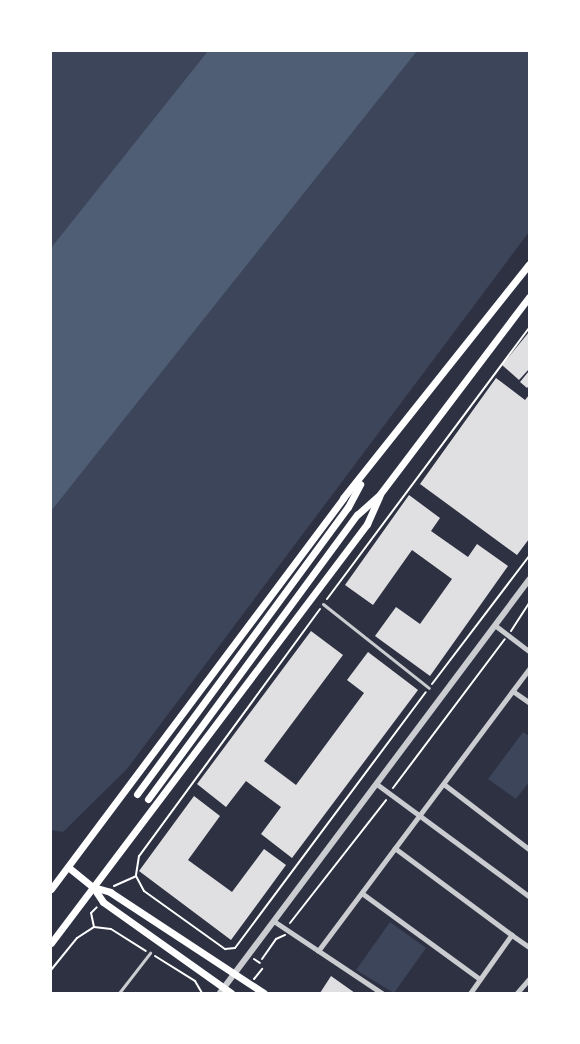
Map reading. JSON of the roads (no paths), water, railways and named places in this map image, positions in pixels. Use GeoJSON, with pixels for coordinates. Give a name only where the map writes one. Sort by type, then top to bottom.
{"type":"FeatureCollection","features":[{"type":"Feature","properties":{"kind":"main road"},"geometry":{"type":"LineString","coordinates":[[51,889],[343,498],[364,477],[529,264]]}},
{"type":"Feature","properties":{"kind":"main road"},"geometry":{"type":"LineString","coordinates":[[148,799],[357,515],[380,494],[529,298]]}},
{"type":"Feature","properties":{"kind":"main road"},"geometry":{"type":"LineString","coordinates":[[138,794],[348,508],[364,477]]}},
{"type":"Feature","properties":{"kind":"main road"},"geometry":{"type":"LineString","coordinates":[[51,943],[366,524],[380,494]]}},
{"type":"Feature","properties":{"kind":"main road"},"geometry":{"type":"LineString","coordinates":[[68,867],[93,887],[103,902],[222,990],[231,993]]}},
{"type":"Feature","properties":{"kind":"main road"},"geometry":{"type":"LineString","coordinates":[[93,887],[110,892],[264,993]]}},
{"type":"Feature","properties":{"kind":"street"},"geometry":{"type":"LineString","coordinates":[[222,990],[529,580]]}},
{"type":"Feature","properties":{"kind":"street"},"geometry":{"type":"LineString","coordinates":[[323,604],[429,688]]}},
{"type":"Feature","properties":{"kind":"street"},"geometry":{"type":"LineString","coordinates":[[495,625],[529,652]]}},
{"type":"Feature","properties":{"kind":"street"},"geometry":{"type":"LineString","coordinates":[[318,951],[529,669]]}},
{"type":"Feature","properties":{"kind":"street"},"geometry":{"type":"LineString","coordinates":[[513,690],[529,702]]}},
{"type":"Feature","properties":{"kind":"street"},"geometry":{"type":"LineString","coordinates":[[377,784],[529,896]]}},
{"type":"Feature","properties":{"kind":"street"},"geometry":{"type":"LineString","coordinates":[[444,784],[529,849]]}},
{"type":"Feature","properties":{"kind":"street"},"geometry":{"type":"LineString","coordinates":[[395,848],[529,947]]}},
{"type":"Feature","properties":{"kind":"street"},"geometry":{"type":"LineString","coordinates":[[362,893],[480,979]]}},
{"type":"Feature","properties":{"kind":"street"},"geometry":{"type":"LineString","coordinates":[[274,921],[382,993]]}},
{"type":"Feature","properties":{"kind":"street"},"geometry":{"type":"LineString","coordinates":[[471,993],[512,935]]}},
{"type":"Feature","properties":{"kind":"street"},"geometry":{"type":"LineString","coordinates":[[119,993],[150,953]]}},
{"type":"Feature","properties":{"kind":"street"},"geometry":{"type":"LineString","coordinates":[[517,993],[529,979]]}}]}
